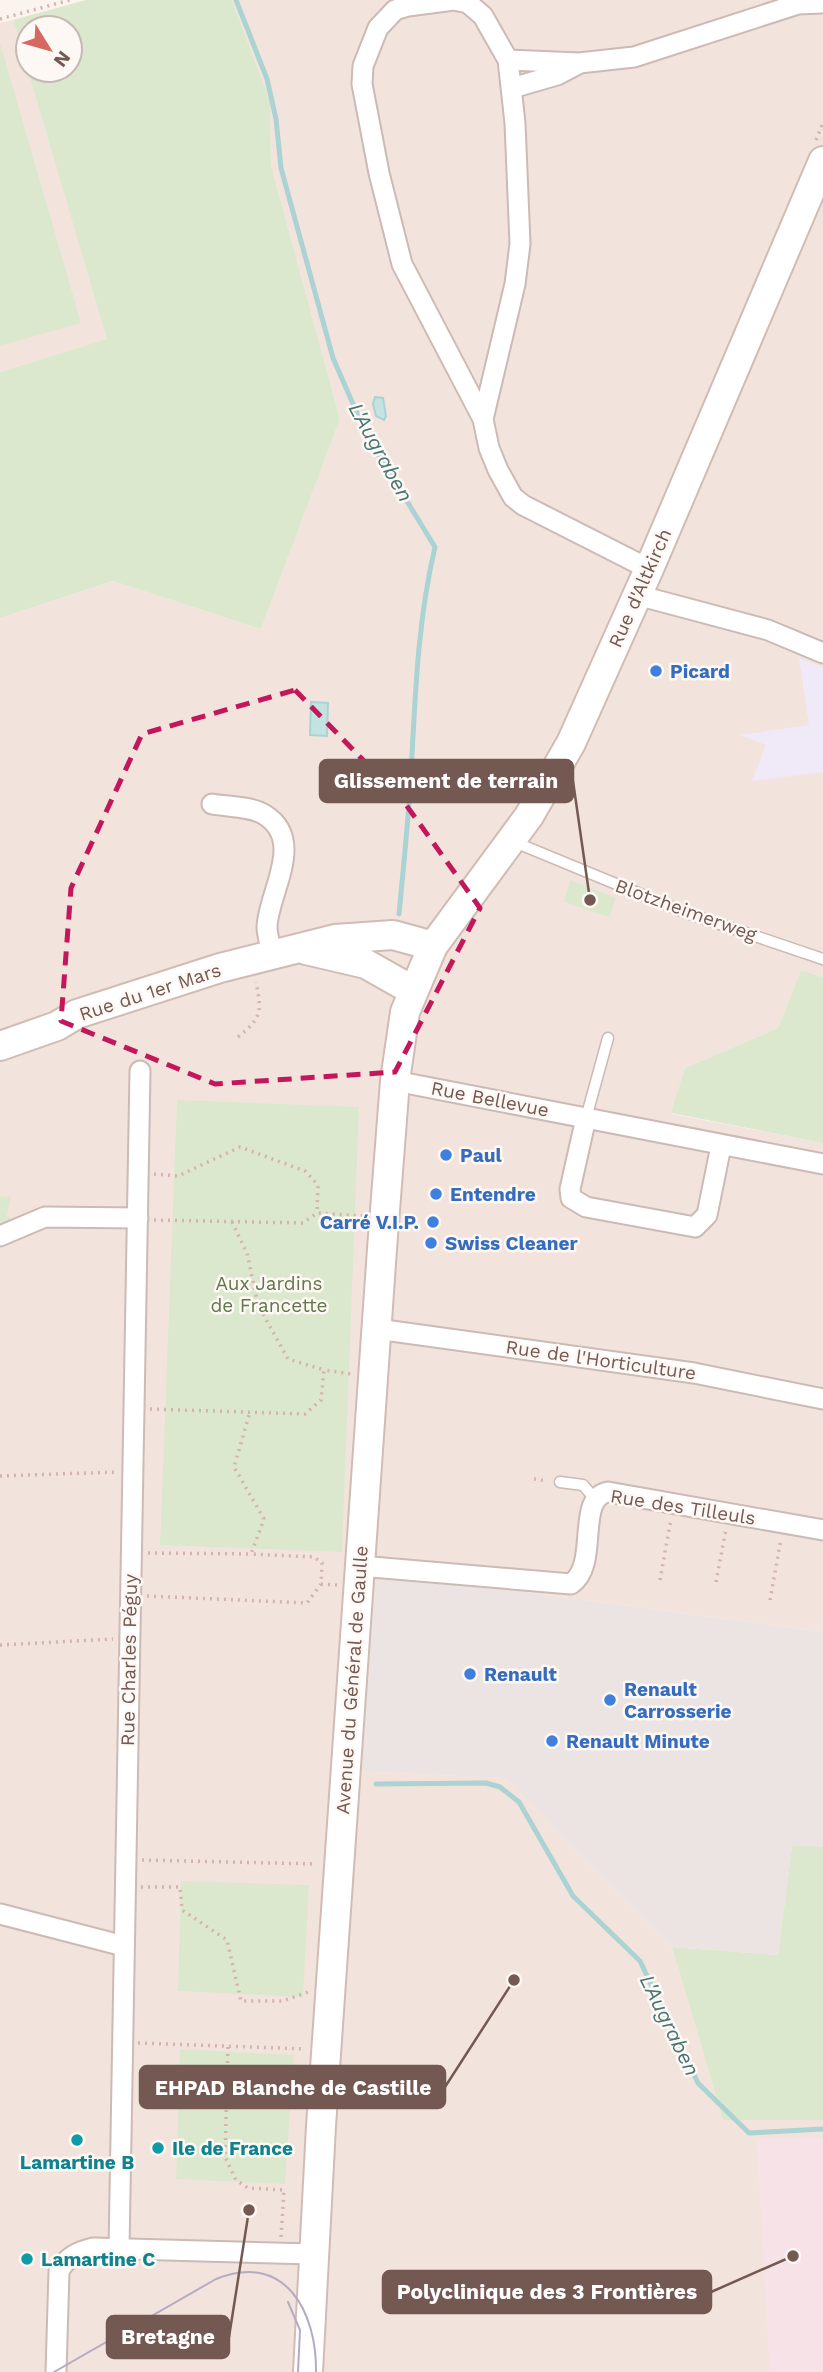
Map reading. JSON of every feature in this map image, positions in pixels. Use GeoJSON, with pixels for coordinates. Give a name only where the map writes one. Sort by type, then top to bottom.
{"type":"FeatureCollection","features":[{"type":"Feature","properties":{"kind":"main road","name":"Rue d'Altkirch"},"geometry":{"type":"LineString","coordinates":[[412,990],[433,946],[512,841],[571,743],[649,569],[823,161]]}},
{"type":"Feature","properties":{"kind":"main road","name":"Rue du 1er Mars"},"geometry":{"type":"LineString","coordinates":[[0,1046],[57,1027],[77,1014],[272,954],[303,949],[335,939],[393,935],[433,946]]}},
{"type":"Feature","properties":{"kind":"main road","name":"Rue du 1er Mars"},"geometry":{"type":"LineString","coordinates":[[303,949],[366,964],[412,990]]}},
{"type":"Feature","properties":{"kind":"main road","name":"Avenue du Général de Gaulle"},"geometry":{"type":"LineString","coordinates":[[308,2372],[313,2254],[339,1870],[351,1576],[373,1378],[395,1081],[412,990]]}},
{"type":"Feature","properties":{"kind":"street"},"geometry":{"type":"LineString","coordinates":[[483,419],[519,266],[519,184],[508,60],[483,16],[468,2],[454,1],[395,10],[378,28],[363,66],[362,84],[379,173],[402,264],[483,419],[489,448],[513,497],[534,512],[649,569]]}},
{"type":"Feature","properties":{"kind":"street"},"geometry":{"type":"LineString","coordinates":[[508,60],[579,63],[634,57],[798,4],[823,3]]}},
{"type":"Feature","properties":{"kind":"street"},"geometry":{"type":"LineString","coordinates":[[512,88],[557,75],[579,63]]}},
{"type":"Feature","properties":{"kind":"street"},"geometry":{"type":"LineString","coordinates":[[637,595],[768,630],[823,653]]}},
{"type":"Feature","properties":{"kind":"street"},"geometry":{"type":"LineString","coordinates":[[212,804],[256,811],[265,816],[280,832],[284,842],[281,869],[267,927],[272,954]]}},
{"type":"Feature","properties":{"kind":"street","name":"Rue Charles Péguy"},"geometry":{"type":"LineString","coordinates":[[118,2249],[140,1071]]}},
{"type":"Feature","properties":{"kind":"street","name":"Rue Bellevue"},"geometry":{"type":"LineString","coordinates":[[395,1081],[823,1164]]}},
{"type":"Feature","properties":{"kind":"street"},"geometry":{"type":"LineString","coordinates":[[586,1118],[569,1189],[571,1198],[586,1207],[636,1218],[687,1228],[702,1224],[707,1215],[721,1146]]}},
{"type":"Feature","properties":{"kind":"street"},"geometry":{"type":"LineString","coordinates":[[0,1236],[46,1217],[138,1218]]}},
{"type":"Feature","properties":{"kind":"street","name":"Rue de l'Horticulture"},"geometry":{"type":"LineString","coordinates":[[377,1329],[694,1373],[823,1399]]}},
{"type":"Feature","properties":{"kind":"street","name":"Rue des Tilleuls"},"geometry":{"type":"LineString","coordinates":[[351,1576],[571,1584],[583,1572],[595,1499],[608,1492],[823,1530]]}},
{"type":"Feature","properties":{"kind":"street"},"geometry":{"type":"LineString","coordinates":[[0,1914],[124,1946]]}},
{"type":"Feature","properties":{"kind":"street"},"geometry":{"type":"LineString","coordinates":[[56,2372],[59,2271],[65,2261],[77,2252],[93,2248],[313,2254]]}},
{"type":"Feature","properties":{"kind":"lane","name":"Blotzheimerweg"},"geometry":{"type":"LineString","coordinates":[[512,841],[684,912],[823,959]]}},
{"type":"Feature","properties":{"kind":"lane"},"geometry":{"type":"LineString","coordinates":[[586,1118],[608,1038]]}},
{"type":"Feature","properties":{"kind":"lane"},"geometry":{"type":"LineString","coordinates":[[560,1482],[583,1485],[595,1499]]}},
{"type":"Feature","properties":{"kind":"path"},"geometry":{"type":"LineString","coordinates":[[0,19],[70,0]]}},
{"type":"Feature","properties":{"kind":"path"},"geometry":{"type":"LineString","coordinates":[[238,1037],[255,1024],[261,1005],[256,980]]}},
{"type":"Feature","properties":{"kind":"path"},"geometry":{"type":"LineString","coordinates":[[138,1173],[177,1176],[240,1147],[305,1171],[318,1185],[317,1213]]}},
{"type":"Feature","properties":{"kind":"path"},"geometry":{"type":"LineString","coordinates":[[138,1218],[303,1223],[317,1213],[384,1218]]}},
{"type":"Feature","properties":{"kind":"path"},"geometry":{"type":"LineString","coordinates":[[232,1222],[247,1253],[258,1305],[288,1359],[324,1370],[373,1378]]}},
{"type":"Feature","properties":{"kind":"path"},"geometry":{"type":"LineString","coordinates":[[134,1408],[305,1414],[321,1400],[324,1370]]}},
{"type":"Feature","properties":{"kind":"path"},"geometry":{"type":"LineString","coordinates":[[250,1412],[234,1467],[264,1518],[251,1554]]}},
{"type":"Feature","properties":{"kind":"path"},"geometry":{"type":"LineString","coordinates":[[0,1476],[133,1471]]}},
{"type":"Feature","properties":{"kind":"path"},"geometry":{"type":"LineString","coordinates":[[660,1580],[673,1503]]}},
{"type":"Feature","properties":{"kind":"path"},"geometry":{"type":"LineString","coordinates":[[716,1582],[729,1513]]}},
{"type":"Feature","properties":{"kind":"path"},"geometry":{"type":"LineString","coordinates":[[771,1600],[784,1523]]}},
{"type":"Feature","properties":{"kind":"path"},"geometry":{"type":"LineString","coordinates":[[131,1553],[251,1554],[313,1558],[322,1563],[321,1584],[307,1603],[131,1595]]}},
{"type":"Feature","properties":{"kind":"path"},"geometry":{"type":"LineString","coordinates":[[321,1584],[351,1576]]}},
{"type":"Feature","properties":{"kind":"path"},"geometry":{"type":"LineString","coordinates":[[0,1645],[130,1638]]}},
{"type":"Feature","properties":{"kind":"path"},"geometry":{"type":"LineString","coordinates":[[126,1860],[314,1864],[324,1869],[339,1870]]}},
{"type":"Feature","properties":{"kind":"path"},"geometry":{"type":"LineString","coordinates":[[125,1887],[180,1887],[182,1910],[227,1940],[241,2001],[283,2001],[331,1987]]}},
{"type":"Feature","properties":{"kind":"path"},"geometry":{"type":"LineString","coordinates":[[122,2042],[326,2050]]}},
{"type":"Feature","properties":{"kind":"path"},"geometry":{"type":"LineString","coordinates":[[228,2047],[225,2157],[236,2180],[248,2188],[284,2190],[280,2253]]}},
{"type":"Feature","properties":{"kind":"highlighted area"},"geometry":{"type":"Polygon","coordinates":[[[295,690],[404,802],[480,908],[395,1072],[215,1084],[61,1021],[71,888],[142,734],[295,690]]]}},
{"type":"Feature","properties":{"kind":"shaded area"},"geometry":{"type":"Polygon","coordinates":[[[232,0],[823,0],[823,977],[801,970],[778,1028],[685,1068],[672,1114],[823,1143],[823,1632],[368,1571],[352,1771],[505,1778],[672,1947],[723,2120],[823,2120],[823,2372],[0,2372],[0,618],[113,581],[261,629],[340,419],[271,165],[270,101],[232,0]]]}},
{"type":"Feature","properties":{"kind":"shaded area"},"geometry":{"type":"Polygon","coordinates":[[[13,20],[14,84],[32,84],[108,339],[0,372],[0,23],[13,20]]]}},
{"type":"Feature","properties":{"kind":"shaded area"},"geometry":{"type":"Polygon","coordinates":[[[799,658],[823,667],[823,772],[752,781],[766,745],[740,735],[809,725],[799,658]]]}},
{"type":"Feature","properties":{"kind":"shaded area"},"geometry":{"type":"Polygon","coordinates":[[[368,1571],[823,1632],[823,1847],[792,1847],[778,1955],[672,1947],[505,1778],[351,1771],[368,1571]]]}},
{"type":"Feature","properties":{"kind":"shaded area"},"geometry":{"type":"Polygon","coordinates":[[[823,2137],[823,2372],[770,2372],[757,2139],[823,2137]]]}},
{"type":"Feature","properties":{"kind":"green space"},"geometry":{"type":"Polygon","coordinates":[[[86,0],[232,0],[270,101],[271,165],[340,419],[261,629],[113,581],[0,618],[0,372],[107,339],[32,84],[84,84],[84,14],[35,14],[86,0]]]}},
{"type":"Feature","properties":{"kind":"green space"},"geometry":{"type":"Polygon","coordinates":[[[0,43],[81,323],[0,346],[0,43]]]}},
{"type":"Feature","properties":{"kind":"green space"},"geometry":{"type":"Polygon","coordinates":[[[570,880],[616,898],[609,917],[564,902],[570,880]]]}},
{"type":"Feature","properties":{"kind":"green space"},"geometry":{"type":"Polygon","coordinates":[[[801,970],[823,977],[823,1143],[671,1113],[685,1068],[778,1028],[801,970]]]}},
{"type":"Feature","properties":{"kind":"green space","name":"Aux Jardins de Francette"},"geometry":{"type":"Polygon","coordinates":[[[177,1100],[359,1107],[342,1552],[160,1545],[177,1100]]]}},
{"type":"Feature","properties":{"kind":"green space"},"geometry":{"type":"Polygon","coordinates":[[[0,1196],[11,1197],[7,1215],[13,1221],[0,1228],[0,1196]]]}},
{"type":"Feature","properties":{"kind":"green space"},"geometry":{"type":"Polygon","coordinates":[[[792,1846],[823,1847],[823,2120],[723,2120],[672,1947],[778,1955],[792,1846]]]}},
{"type":"Feature","properties":{"kind":"green space"},"geometry":{"type":"Polygon","coordinates":[[[181,1881],[309,1885],[303,1997],[178,1991],[181,1881]]]}},
{"type":"Feature","properties":{"kind":"green space"},"geometry":{"type":"Polygon","coordinates":[[[180,2049],[294,2055],[285,2184],[176,2179],[180,2049]]]}},
{"type":"Feature","properties":{"kind":"water"},"geometry":{"type":"Polygon","coordinates":[[[375,397],[383,398],[386,416],[384,420],[376,416],[373,404],[375,397]]]}},
{"type":"Feature","properties":{"kind":"water"},"geometry":{"type":"Polygon","coordinates":[[[311,702],[328,703],[327,736],[310,735],[311,702]]]}},
{"type":"Feature","properties":{"kind":"waterway","name":"L'Augraben"},"geometry":{"type":"LineString","coordinates":[[236,0],[267,79],[276,119],[281,168],[333,358],[367,436],[435,547],[420,638],[399,914]]}},
{"type":"Feature","properties":{"kind":"waterway","name":"L'Augraben"},"geometry":{"type":"LineString","coordinates":[[376,1784],[486,1783],[500,1787],[519,1802],[573,1896],[640,1961],[698,2083],[749,2133],[823,2129]]}},
{"type":"Feature","properties":{"kind":"tram line"},"geometry":{"type":"LineString","coordinates":[[54,2372],[216,2279],[240,2272],[261,2273],[278,2280],[292,2292],[303,2309],[310,2328],[316,2372]]}},
{"type":"Feature","properties":{"kind":"tram line"},"geometry":{"type":"LineString","coordinates":[[288,2302],[300,2330],[298,2372]]}},
{"type":"Feature","properties":{"kind":"place","name":"Picard"},"geometry":{"type":"Point","coordinates":[656,671]}},
{"type":"Feature","properties":{"kind":"place","name":"Glissement de terrain"},"geometry":{"type":"Point","coordinates":[590,900]}},
{"type":"Feature","properties":{"kind":"place","name":"Paul"},"geometry":{"type":"Point","coordinates":[446,1155]}},
{"type":"Feature","properties":{"kind":"place","name":"Entendre"},"geometry":{"type":"Point","coordinates":[436,1194]}},
{"type":"Feature","properties":{"kind":"place","name":"Carré V.I.P."},"geometry":{"type":"Point","coordinates":[433,1222]}},
{"type":"Feature","properties":{"kind":"place","name":"Swiss Cleaner"},"geometry":{"type":"Point","coordinates":[431,1243]}},
{"type":"Feature","properties":{"kind":"place","name":"Renault"},"geometry":{"type":"Point","coordinates":[470,1674]}},
{"type":"Feature","properties":{"kind":"place","name":"Renault Carrosserie"},"geometry":{"type":"Point","coordinates":[610,1700]}},
{"type":"Feature","properties":{"kind":"place","name":"Renault Minute"},"geometry":{"type":"Point","coordinates":[552,1741]}},
{"type":"Feature","properties":{"kind":"place","name":"EHPAD Blanche de Castille"},"geometry":{"type":"Point","coordinates":[514,1980]}},
{"type":"Feature","properties":{"kind":"place","name":"Lamartine B"},"geometry":{"type":"Point","coordinates":[77,2140]}},
{"type":"Feature","properties":{"kind":"place","name":"Ile de France"},"geometry":{"type":"Point","coordinates":[158,2148]}},
{"type":"Feature","properties":{"kind":"place","name":"Bretagne"},"geometry":{"type":"Point","coordinates":[249,2210]}},
{"type":"Feature","properties":{"kind":"place","name":"Polyclinique des 3 Frontières"},"geometry":{"type":"Point","coordinates":[793,2256]}},
{"type":"Feature","properties":{"kind":"place","name":"Lamartine C"},"geometry":{"type":"Point","coordinates":[27,2259]}}]}
